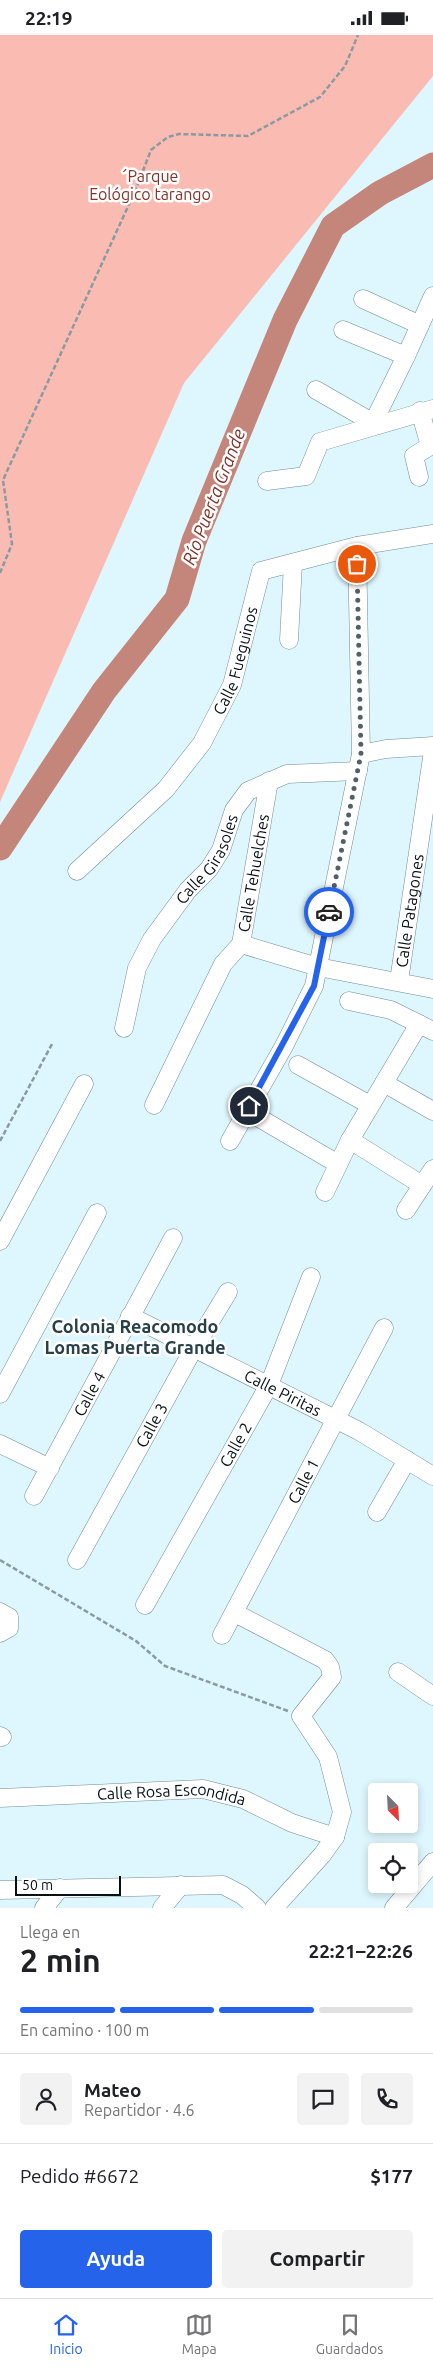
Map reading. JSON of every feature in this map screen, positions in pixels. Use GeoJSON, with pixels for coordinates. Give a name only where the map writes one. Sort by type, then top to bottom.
{"type":"FeatureCollection","features":[{"type":"Feature","properties":{"kind":"street"},"geometry":{"type":"LineString","coordinates":[[375,424],[433,296]]}},
{"type":"Feature","properties":{"kind":"street"},"geometry":{"type":"LineString","coordinates":[[363,299],[420,325]]}},
{"type":"Feature","properties":{"kind":"street"},"geometry":{"type":"LineString","coordinates":[[344,330],[406,356]]}},
{"type":"Feature","properties":{"kind":"street"},"geometry":{"type":"LineString","coordinates":[[316,390],[375,424]]}},
{"type":"Feature","properties":{"kind":"street"},"geometry":{"type":"LineString","coordinates":[[267,481],[306,476],[320,442],[427,410],[430,446],[414,456],[419,477]]}},
{"type":"Feature","properties":{"kind":"street","name":"Calle Fueguinos"},"geometry":{"type":"LineString","coordinates":[[77,871],[166,789],[202,743],[232,685],[261,571],[357,546],[433,534]]}},
{"type":"Feature","properties":{"kind":"street"},"geometry":{"type":"LineString","coordinates":[[230,1141],[310,995],[318,967],[360,763],[357,546]]}},
{"type":"Feature","properties":{"kind":"street"},"geometry":{"type":"LineString","coordinates":[[289,640],[293,563]]}},
{"type":"Feature","properties":{"kind":"street","name":"Calle Girasoles"},"geometry":{"type":"LineString","coordinates":[[124,1028],[137,968],[152,939],[188,890],[209,869],[221,849],[234,810],[248,791],[287,774],[360,763],[386,749],[433,747]]}},
{"type":"Feature","properties":{"kind":"street","name":"Calle Patagones"},"geometry":{"type":"LineString","coordinates":[[398,981],[433,751]]}},
{"type":"Feature","properties":{"kind":"street","name":"Calle Tehuelches"},"geometry":{"type":"LineString","coordinates":[[269,781],[241,944],[318,967],[433,989]]}},
{"type":"Feature","properties":{"kind":"street"},"geometry":{"type":"LineString","coordinates":[[154,1105],[223,964],[241,944]]}},
{"type":"Feature","properties":{"kind":"street"},"geometry":{"type":"LineString","coordinates":[[325,1192],[350,1139],[370,1105],[384,1083],[426,1028],[391,1010],[349,1001]]}},
{"type":"Feature","properties":{"kind":"street"},"geometry":{"type":"LineString","coordinates":[[298,1065],[370,1105]]}},
{"type":"Feature","properties":{"kind":"street"},"geometry":{"type":"LineString","coordinates":[[384,1083],[433,1111]]}},
{"type":"Feature","properties":{"kind":"street"},"geometry":{"type":"LineString","coordinates":[[0,1241],[84,1084]]}},
{"type":"Feature","properties":{"kind":"street"},"geometry":{"type":"LineString","coordinates":[[261,1119],[338,1164]]}},
{"type":"Feature","properties":{"kind":"street"},"geometry":{"type":"LineString","coordinates":[[350,1139],[422,1185]]}},
{"type":"Feature","properties":{"kind":"street"},"geometry":{"type":"LineString","coordinates":[[406,1210],[433,1169]]}},
{"type":"Feature","properties":{"kind":"street"},"geometry":{"type":"LineString","coordinates":[[0,1394],[97,1213]]}},
{"type":"Feature","properties":{"kind":"street","name":"Calle 4"},"geometry":{"type":"LineString","coordinates":[[34,1496],[173,1238]]}},
{"type":"Feature","properties":{"kind":"street","name":"Calle 2"},"geometry":{"type":"LineString","coordinates":[[144,1605],[269,1385],[311,1277]]}},
{"type":"Feature","properties":{"kind":"street","name":"Calle 3"},"geometry":{"type":"LineString","coordinates":[[77,1560],[194,1348],[228,1292]]}},
{"type":"Feature","properties":{"kind":"street","name":"Calle Piritas"},"geometry":{"type":"LineString","coordinates":[[130,1316],[337,1419],[433,1476]]}},
{"type":"Feature","properties":{"kind":"street","name":"Calle 1"},"geometry":{"type":"LineString","coordinates":[[222,1635],[384,1328]]}},
{"type":"Feature","properties":{"kind":"street"},"geometry":{"type":"LineString","coordinates":[[0,1444],[50,1468]]}},
{"type":"Feature","properties":{"kind":"street"},"geometry":{"type":"LineString","coordinates":[[377,1512],[407,1460]]}},
{"type":"Feature","properties":{"kind":"street"},"geometry":{"type":"LineString","coordinates":[[0,1612],[9,1617],[9,1628],[0,1633]]}},
{"type":"Feature","properties":{"kind":"street"},"geometry":{"type":"LineString","coordinates":[[235,1613],[325,1660],[330,1667],[332,1677],[301,1716],[328,1757],[342,1811],[335,1837],[322,1855],[274,1908]]}},
{"type":"Feature","properties":{"kind":"street"},"geometry":{"type":"LineString","coordinates":[[398,1672],[433,1696]]}},
{"type":"Feature","properties":{"kind":"street","name":"Calle Rosa Escondida"},"geometry":{"type":"LineString","coordinates":[[0,1798],[203,1789],[243,1799],[292,1823],[335,1837]]}},
{"type":"Feature","properties":{"kind":"street"},"geometry":{"type":"LineString","coordinates":[[394,1908],[433,1862]]}},
{"type":"Feature","properties":{"kind":"street"},"geometry":{"type":"LineString","coordinates":[[162,1908],[181,1885]]}},
{"type":"Feature","properties":{"kind":"street"},"geometry":{"type":"LineString","coordinates":[[0,1890],[222,1885],[242,1895],[257,1908]]}},
{"type":"Feature","properties":{"kind":"street"},"geometry":{"type":"LineString","coordinates":[[44,1908],[60,1888]]}},
{"type":"Feature","properties":{"kind":"path"},"geometry":{"type":"LineString","coordinates":[[0,573],[12,544],[3,480],[136,189],[151,150],[168,137],[179,134],[248,136],[320,97],[345,66],[358,35]]}},
{"type":"Feature","properties":{"kind":"path"},"geometry":{"type":"LineString","coordinates":[[0,1141],[52,1044]]}},
{"type":"Feature","properties":{"kind":"path"},"geometry":{"type":"LineString","coordinates":[[0,1560],[136,1641],[165,1666],[301,1716]]}},
{"type":"Feature","properties":{"kind":"green space","name":"´Parque Eológico tarango"},"geometry":{"type":"Polygon","coordinates":[[[0,35],[433,35],[433,76],[184,383],[0,802],[0,35]]]}},
{"type":"Feature","properties":{"kind":"waterway","name":"Río Puerta Grande"},"geometry":{"type":"LineString","coordinates":[[0,848],[104,691],[177,599],[194,541],[285,320],[333,226],[380,193],[433,165]]}},
{"type":"Feature","properties":{"kind":"way so far"},"geometry":{"type":"LineString","coordinates":[[329,912],[361,754],[357,564]]}},
{"type":"Feature","properties":{"kind":"district","name":"Colonia Reacomodo Lomas Puerta Grande"},"geometry":{"type":"Point","coordinates":[135,1338]}},
{"type":"Feature","properties":{"kind":"route"},"geometry":{"type":"LineString","coordinates":[[249,1106],[284,1045],[314,986],[329,912]]}}]}
